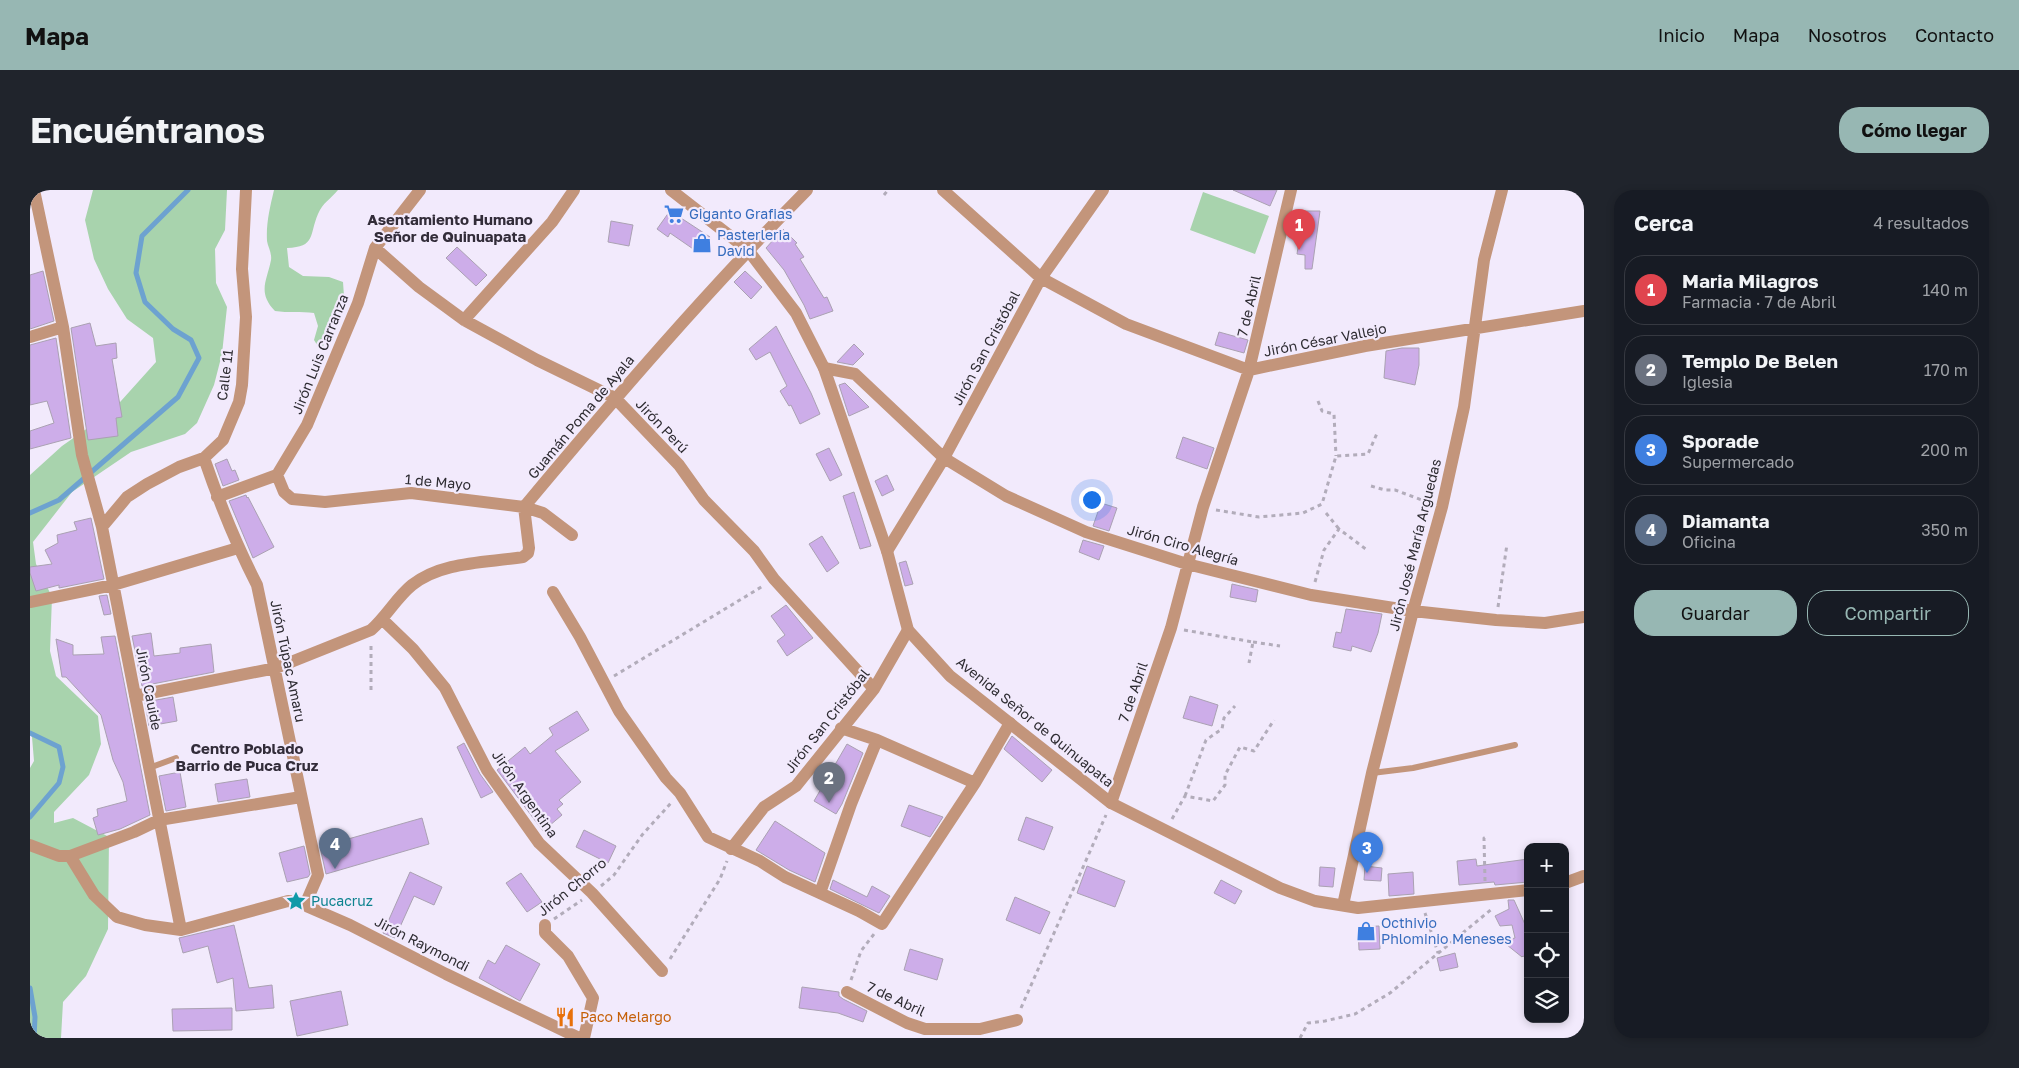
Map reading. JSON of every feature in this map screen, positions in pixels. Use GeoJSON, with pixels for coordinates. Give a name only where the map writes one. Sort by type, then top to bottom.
{"type":"FeatureCollection","features":[{"type":"Feature","properties":{"kind":"street","name":"Calle 11"},"geometry":{"type":"LineString","coordinates":[[102,527],[127,497],[146,484],[179,467],[204,458],[223,440],[239,402],[242,385],[246,317],[242,269],[246,190]]}},
{"type":"Feature","properties":{"kind":"street","name":"Jirón Luis Carranza"},"geometry":{"type":"LineString","coordinates":[[277,475],[307,425],[358,303],[376,248],[420,190]]}},
{"type":"Feature","properties":{"kind":"street"},"geometry":{"type":"LineString","coordinates":[[464,320],[552,222],[574,190]]}},
{"type":"Feature","properties":{"kind":"street","name":"Avenida Señor de Quinuapata"},"geometry":{"type":"LineString","coordinates":[[671,190],[748,250],[796,313],[824,368],[887,551],[908,630],[950,676],[1111,802],[1280,888],[1315,901],[1358,908],[1524,891]]}},
{"type":"Feature","properties":{"kind":"street","name":"Guamán Poma de Ayala"},"geometry":{"type":"LineString","coordinates":[[524,507],[615,398],[748,250],[807,190]]}},
{"type":"Feature","properties":{"kind":"street","name":"Jirón César Vallejo"},"geometry":{"type":"LineString","coordinates":[[943,190],[1041,278],[1126,324],[1249,370],[1365,346],[1584,311]]}},
{"type":"Feature","properties":{"kind":"street","name":"Jirón San Cristóbal"},"geometry":{"type":"LineString","coordinates":[[887,551],[944,458],[1041,278],[1103,190]]}},
{"type":"Feature","properties":{"kind":"street","name":"7 de Abril"},"geometry":{"type":"LineString","coordinates":[[1111,802],[1171,628],[1186,564],[1249,370],[1291,190]]}},
{"type":"Feature","properties":{"kind":"street","name":"Jirón José María Arguedas"},"geometry":{"type":"LineString","coordinates":[[1343,905],[1372,773],[1413,611],[1442,507],[1464,407],[1484,260],[1502,190]]}},
{"type":"Feature","properties":{"kind":"street","name":"Jirón Cauide"},"geometry":{"type":"LineString","coordinates":[[34,196],[63,327],[82,455],[102,527],[180,930]]}},
{"type":"Feature","properties":{"kind":"street","name":"Jirón Perú"},"geometry":{"type":"LineString","coordinates":[[376,248],[419,287],[464,320],[537,360],[615,398],[679,465],[704,500],[754,551],[774,579],[874,689]]}},
{"type":"Feature","properties":{"kind":"street"},"geometry":{"type":"LineString","coordinates":[[30,337],[63,327]]}},
{"type":"Feature","properties":{"kind":"street","name":"Jirón Ciro Alegría"},"geometry":{"type":"LineString","coordinates":[[824,368],[854,374],[944,458],[1006,496],[1086,532],[1186,564],[1311,595],[1413,611],[1496,620],[1545,623],[1584,617]]}},
{"type":"Feature","properties":{"kind":"street","name":"Jirón Túpac Amaru"},"geometry":{"type":"LineString","coordinates":[[204,458],[217,497],[238,548],[257,585],[276,668],[300,797],[318,875],[305,905]]}},
{"type":"Feature","properties":{"kind":"street"},"geometry":{"type":"LineString","coordinates":[[217,497],[277,475]]}},
{"type":"Feature","properties":{"kind":"street","name":"1 de Mayo"},"geometry":{"type":"LineString","coordinates":[[277,475],[284,492],[292,499],[325,502],[411,493],[524,507],[543,513],[572,535]]}},
{"type":"Feature","properties":{"kind":"street"},"geometry":{"type":"LineString","coordinates":[[135,696],[276,668],[372,630],[383,620],[391,606],[411,586],[430,572],[469,564],[523,557],[528,553],[529,548],[524,507]]}},
{"type":"Feature","properties":{"kind":"street"},"geometry":{"type":"LineString","coordinates":[[30,602],[114,586],[238,548]]}},
{"type":"Feature","properties":{"kind":"street"},"geometry":{"type":"LineString","coordinates":[[553,592],[580,637],[603,683],[634,733],[666,778],[680,793],[708,838],[760,862],[785,877],[882,924],[975,783],[1010,723]]}},
{"type":"Feature","properties":{"kind":"street","name":"Jirón Argentina"},"geometry":{"type":"LineString","coordinates":[[383,620],[413,650],[445,688],[488,770],[539,843],[592,893],[662,971]]}},
{"type":"Feature","properties":{"kind":"street","name":"Jirón San Cristóbal"},"geometry":{"type":"LineString","coordinates":[[731,849],[764,807],[796,786],[874,689],[908,630]]}},
{"type":"Feature","properties":{"kind":"street"},"geometry":{"type":"LineString","coordinates":[[841,728],[877,740],[975,783]]}},
{"type":"Feature","properties":{"kind":"street"},"geometry":{"type":"LineString","coordinates":[[820,893],[851,804],[877,740]]}},
{"type":"Feature","properties":{"kind":"street"},"geometry":{"type":"LineString","coordinates":[[30,845],[65,856],[134,832],[159,820],[300,797]]}},
{"type":"Feature","properties":{"kind":"street","name":"Jirón Raymondi"},"geometry":{"type":"LineString","coordinates":[[65,856],[94,895],[118,917],[145,925],[180,930],[288,901],[305,905],[350,925],[579,1038]]}},
{"type":"Feature","properties":{"kind":"street"},"geometry":{"type":"LineString","coordinates":[[1569,882],[1584,876]]}},
{"type":"Feature","properties":{"kind":"street","name":"Jirón Chorro"},"geometry":{"type":"LineString","coordinates":[[545,925],[546,933],[568,956],[593,998],[593,1005],[584,1038]]}},
{"type":"Feature","properties":{"kind":"street","name":"7 de Abril"},"geometry":{"type":"LineString","coordinates":[[847,992],[925,1034],[980,1029],[1017,1020]]}},
{"type":"Feature","properties":{"kind":"lane"},"geometry":{"type":"LineString","coordinates":[[1372,773],[1413,768],[1515,745]]}},
{"type":"Feature","properties":{"kind":"lane"},"geometry":{"type":"LineString","coordinates":[[149,768],[176,758]]}},
{"type":"Feature","properties":{"kind":"path"},"geometry":{"type":"LineString","coordinates":[[884,195],[888,190]]}},
{"type":"Feature","properties":{"kind":"path"},"geometry":{"type":"LineString","coordinates":[[1203,508],[1259,517],[1303,513],[1322,504],[1336,456],[1334,414],[1322,411],[1318,401]]}},
{"type":"Feature","properties":{"kind":"path"},"geometry":{"type":"LineString","coordinates":[[1336,456],[1368,454],[1378,431]]}},
{"type":"Feature","properties":{"kind":"path"},"geometry":{"type":"LineString","coordinates":[[1371,486],[1385,490],[1395,490],[1442,507]]}},
{"type":"Feature","properties":{"kind":"path"},"geometry":{"type":"LineString","coordinates":[[1326,513],[1339,529],[1367,550]]}},
{"type":"Feature","properties":{"kind":"path"},"geometry":{"type":"LineString","coordinates":[[1311,595],[1324,550],[1339,529]]}},
{"type":"Feature","properties":{"kind":"path"},"geometry":{"type":"LineString","coordinates":[[1496,620],[1507,544]]}},
{"type":"Feature","properties":{"kind":"path"},"geometry":{"type":"LineString","coordinates":[[603,683],[774,579]]}},
{"type":"Feature","properties":{"kind":"path"},"geometry":{"type":"LineString","coordinates":[[1171,628],[1280,646]]}},
{"type":"Feature","properties":{"kind":"path"},"geometry":{"type":"LineString","coordinates":[[371,690],[372,630]]}},
{"type":"Feature","properties":{"kind":"path"},"geometry":{"type":"LineString","coordinates":[[1249,663],[1252,642]]}},
{"type":"Feature","properties":{"kind":"path"},"geometry":{"type":"LineString","coordinates":[[1166,831],[1185,796],[1206,740],[1222,729],[1224,718],[1235,706]]}},
{"type":"Feature","properties":{"kind":"path"},"geometry":{"type":"LineString","coordinates":[[1185,796],[1213,801],[1225,785],[1225,775],[1240,748],[1254,751],[1274,720]]}},
{"type":"Feature","properties":{"kind":"path","name":"Jirón Chorro"},"geometry":{"type":"LineString","coordinates":[[545,925],[592,893],[614,875],[642,835],[680,793]]}},
{"type":"Feature","properties":{"kind":"path"},"geometry":{"type":"LineString","coordinates":[[1017,1020],[1111,802]]}},
{"type":"Feature","properties":{"kind":"path"},"geometry":{"type":"LineString","coordinates":[[1486,894],[1484,838],[1488,836]]}},
{"type":"Feature","properties":{"kind":"path"},"geometry":{"type":"LineString","coordinates":[[662,971],[720,879],[731,849]]}},
{"type":"Feature","properties":{"kind":"path"},"geometry":{"type":"LineString","coordinates":[[1300,1038],[1308,1022],[1324,1022],[1355,1014],[1390,993],[1512,893]]}},
{"type":"Feature","properties":{"kind":"path"},"geometry":{"type":"LineString","coordinates":[[1422,900],[1438,953]]}},
{"type":"Feature","properties":{"kind":"path"},"geometry":{"type":"LineString","coordinates":[[847,992],[861,951],[882,924]]}},
{"type":"Feature","properties":{"kind":"green space"},"geometry":{"type":"Polygon","coordinates":[[[93,190],[227,190],[225,230],[215,249],[216,283],[227,307],[222,354],[214,385],[197,423],[185,434],[131,452],[72,492],[33,542],[36,564],[52,597],[50,651],[56,676],[98,716],[101,744],[89,775],[54,812],[54,823],[73,818],[109,837],[108,929],[86,976],[63,1002],[61,1038],[30,1038],[30,768],[34,761],[32,737],[30,734],[30,475],[62,446],[112,411],[156,362],[153,338],[127,319],[108,289],[94,259],[85,220],[93,190]]]}},
{"type":"Feature","properties":{"kind":"green space"},"geometry":{"type":"Polygon","coordinates":[[[274,190],[338,190],[320,210],[312,234],[307,242],[303,245],[287,248],[289,267],[303,276],[329,277],[343,282],[344,296],[321,351],[314,340],[318,326],[314,313],[275,311],[266,298],[265,286],[271,260],[267,241],[267,228],[274,190]]]}},
{"type":"Feature","properties":{"kind":"green space"},"geometry":{"type":"Polygon","coordinates":[[[1203,192],[1269,216],[1255,254],[1190,230],[1203,192]]]}},
{"type":"Feature","properties":{"kind":"building"},"geometry":{"type":"Polygon","coordinates":[[[1233,190],[1277,190],[1270,206],[1233,190]]]}},
{"type":"Feature","properties":{"kind":"building"},"geometry":{"type":"Polygon","coordinates":[[[672,208],[682,215],[681,218],[710,237],[699,253],[670,233],[668,237],[657,229],[672,208]]]}},
{"type":"Feature","properties":{"kind":"building"},"geometry":{"type":"Polygon","coordinates":[[[1303,211],[1320,211],[1312,269],[1305,269],[1305,255],[1297,254],[1300,234],[1304,235],[1303,211]]]}},
{"type":"Feature","properties":{"kind":"building"},"geometry":{"type":"Polygon","coordinates":[[[611,221],[633,225],[629,246],[608,242],[611,221]]]}},
{"type":"Feature","properties":{"kind":"building"},"geometry":{"type":"Polygon","coordinates":[[[783,229],[797,243],[795,244],[804,257],[800,259],[824,298],[827,297],[833,311],[810,319],[784,270],[766,248],[783,229]]]}},
{"type":"Feature","properties":{"kind":"building"},"geometry":{"type":"Polygon","coordinates":[[[457,247],[487,275],[476,286],[446,258],[457,247]]]}},
{"type":"Feature","properties":{"kind":"building"},"geometry":{"type":"Polygon","coordinates":[[[43,271],[54,321],[30,329],[30,275],[43,271]]]}},
{"type":"Feature","properties":{"kind":"building"},"geometry":{"type":"Polygon","coordinates":[[[745,271],[762,287],[751,299],[734,282],[745,271]]]}},
{"type":"Feature","properties":{"kind":"building"},"geometry":{"type":"Polygon","coordinates":[[[90,323],[96,346],[116,343],[117,358],[112,359],[122,417],[116,418],[118,436],[88,440],[71,328],[90,323]]]}},
{"type":"Feature","properties":{"kind":"building"},"geometry":{"type":"Polygon","coordinates":[[[776,326],[820,414],[800,424],[791,405],[789,406],[780,391],[787,386],[770,352],[756,360],[749,349],[776,326]]]}},
{"type":"Feature","properties":{"kind":"building"},"geometry":{"type":"Polygon","coordinates":[[[1219,332],[1248,340],[1244,353],[1215,345],[1219,332]]]}},
{"type":"Feature","properties":{"kind":"building"},"geometry":{"type":"Polygon","coordinates":[[[56,338],[71,438],[30,449],[30,431],[54,423],[47,401],[30,405],[30,345],[56,338]]]}},
{"type":"Feature","properties":{"kind":"building"},"geometry":{"type":"Polygon","coordinates":[[[854,344],[864,354],[853,365],[837,362],[854,344]]]}},
{"type":"Feature","properties":{"kind":"building"},"geometry":{"type":"Polygon","coordinates":[[[1402,348],[1419,348],[1419,365],[1415,385],[1384,378],[1386,351],[1402,348]]]}},
{"type":"Feature","properties":{"kind":"building"},"geometry":{"type":"Polygon","coordinates":[[[845,383],[869,407],[849,416],[839,385],[845,383]]]}},
{"type":"Feature","properties":{"kind":"building"},"geometry":{"type":"Polygon","coordinates":[[[1183,437],[1214,448],[1207,469],[1176,458],[1183,437]]]}},
{"type":"Feature","properties":{"kind":"building"},"geometry":{"type":"Polygon","coordinates":[[[829,448],[842,475],[830,481],[816,454],[829,448]]]}},
{"type":"Feature","properties":{"kind":"building"},"geometry":{"type":"Polygon","coordinates":[[[227,459],[232,471],[235,470],[239,480],[223,486],[215,464],[227,459]]]}},
{"type":"Feature","properties":{"kind":"building"},"geometry":{"type":"Polygon","coordinates":[[[887,475],[894,490],[882,496],[875,481],[887,475]]]}},
{"type":"Feature","properties":{"kind":"building"},"geometry":{"type":"Polygon","coordinates":[[[854,492],[871,546],[860,549],[843,496],[854,492]]]}},
{"type":"Feature","properties":{"kind":"building"},"geometry":{"type":"Polygon","coordinates":[[[246,495],[274,547],[253,558],[229,501],[246,495]]]}},
{"type":"Feature","properties":{"kind":"building"},"geometry":{"type":"Polygon","coordinates":[[[1101,503],[1117,508],[1109,531],[1093,526],[1101,503]]]}},
{"type":"Feature","properties":{"kind":"building"},"geometry":{"type":"Polygon","coordinates":[[[91,518],[104,579],[59,588],[59,585],[36,591],[30,567],[52,564],[45,550],[58,543],[57,535],[77,530],[74,522],[91,518]]]}},
{"type":"Feature","properties":{"kind":"building"},"geometry":{"type":"Polygon","coordinates":[[[822,536],[839,563],[827,572],[809,544],[822,536]]]}},
{"type":"Feature","properties":{"kind":"building"},"geometry":{"type":"Polygon","coordinates":[[[1083,540],[1104,546],[1099,560],[1079,552],[1083,540]]]}},
{"type":"Feature","properties":{"kind":"building"},"geometry":{"type":"Polygon","coordinates":[[[906,561],[913,584],[905,586],[899,563],[906,561]]]}},
{"type":"Feature","properties":{"kind":"building"},"geometry":{"type":"Polygon","coordinates":[[[1232,584],[1258,590],[1256,602],[1230,597],[1232,584]]]}},
{"type":"Feature","properties":{"kind":"building"},"geometry":{"type":"Polygon","coordinates":[[[107,595],[111,614],[104,615],[99,596],[107,595]]]}},
{"type":"Feature","properties":{"kind":"building"},"geometry":{"type":"Polygon","coordinates":[[[786,605],[813,638],[787,656],[777,641],[785,635],[771,616],[786,605]]]}},
{"type":"Feature","properties":{"kind":"building"},"geometry":{"type":"Polygon","coordinates":[[[1346,609],[1382,614],[1371,652],[1352,646],[1351,651],[1333,647],[1336,632],[1341,633],[1346,609]]]}},
{"type":"Feature","properties":{"kind":"building"},"geometry":{"type":"Polygon","coordinates":[[[151,633],[154,656],[180,653],[180,648],[211,644],[214,672],[142,686],[132,636],[151,633]]]}},
{"type":"Feature","properties":{"kind":"building"},"geometry":{"type":"Polygon","coordinates":[[[115,636],[150,815],[120,829],[98,835],[93,818],[98,816],[97,809],[127,801],[123,782],[113,760],[101,715],[66,677],[62,677],[56,639],[73,645],[73,655],[104,654],[101,637],[115,636]]]}},
{"type":"Feature","properties":{"kind":"building"},"geometry":{"type":"Polygon","coordinates":[[[1190,696],[1218,705],[1212,726],[1183,718],[1190,696]]]}},
{"type":"Feature","properties":{"kind":"building"},"geometry":{"type":"Polygon","coordinates":[[[173,697],[177,721],[149,726],[145,702],[173,697]]]}},
{"type":"Feature","properties":{"kind":"building"},"geometry":{"type":"Polygon","coordinates":[[[577,711],[589,730],[555,751],[581,782],[559,800],[563,804],[557,809],[562,815],[543,831],[497,770],[525,747],[530,754],[553,735],[549,728],[577,711]]]}},
{"type":"Feature","properties":{"kind":"building"},"geometry":{"type":"Polygon","coordinates":[[[1012,736],[1052,770],[1042,782],[1004,749],[1012,736]]]}},
{"type":"Feature","properties":{"kind":"building"},"geometry":{"type":"Polygon","coordinates":[[[464,743],[480,774],[493,792],[481,798],[457,747],[464,743]]]}},
{"type":"Feature","properties":{"kind":"building"},"geometry":{"type":"Polygon","coordinates":[[[847,744],[863,753],[836,814],[814,801],[847,744]]]}},
{"type":"Feature","properties":{"kind":"building"},"geometry":{"type":"Polygon","coordinates":[[[180,772],[186,807],[166,811],[159,776],[180,772]]]}},
{"type":"Feature","properties":{"kind":"building"},"geometry":{"type":"Polygon","coordinates":[[[247,779],[250,797],[218,802],[215,784],[247,779]]]}},
{"type":"Feature","properties":{"kind":"building"},"geometry":{"type":"Polygon","coordinates":[[[909,805],[943,817],[930,837],[901,826],[909,805]]]}},
{"type":"Feature","properties":{"kind":"building"},"geometry":{"type":"Polygon","coordinates":[[[1026,817],[1053,827],[1044,850],[1018,840],[1026,817]]]}},
{"type":"Feature","properties":{"kind":"building"},"geometry":{"type":"Polygon","coordinates":[[[422,818],[429,844],[326,874],[320,847],[422,818]]]}},
{"type":"Feature","properties":{"kind":"building"},"geometry":{"type":"Polygon","coordinates":[[[775,821],[825,853],[815,882],[789,870],[756,850],[775,821]]]}},
{"type":"Feature","properties":{"kind":"building"},"geometry":{"type":"Polygon","coordinates":[[[584,830],[616,846],[608,863],[576,847],[584,830]]]}},
{"type":"Feature","properties":{"kind":"building"},"geometry":{"type":"Polygon","coordinates":[[[304,846],[310,874],[308,877],[287,882],[279,853],[304,846]]]}},
{"type":"Feature","properties":{"kind":"building"},"geometry":{"type":"Polygon","coordinates":[[[1476,859],[1477,866],[1524,860],[1524,882],[1495,885],[1494,882],[1459,885],[1457,861],[1476,859]]]}},
{"type":"Feature","properties":{"kind":"building"},"geometry":{"type":"Polygon","coordinates":[[[1087,866],[1125,881],[1115,907],[1077,893],[1087,866]]]}},
{"type":"Feature","properties":{"kind":"building"},"geometry":{"type":"Polygon","coordinates":[[[1365,866],[1382,868],[1381,881],[1364,880],[1365,866]]]}},
{"type":"Feature","properties":{"kind":"building"},"geometry":{"type":"Polygon","coordinates":[[[1320,867],[1335,868],[1333,887],[1319,886],[1320,867]]]}},
{"type":"Feature","properties":{"kind":"building"},"geometry":{"type":"Polygon","coordinates":[[[410,872],[442,887],[434,905],[414,896],[395,938],[383,933],[410,872]]]}},
{"type":"Feature","properties":{"kind":"building"},"geometry":{"type":"Polygon","coordinates":[[[1413,872],[1414,894],[1389,896],[1388,874],[1413,872]]]}},
{"type":"Feature","properties":{"kind":"building"},"geometry":{"type":"Polygon","coordinates":[[[521,873],[542,902],[527,912],[506,883],[521,873]]]}},
{"type":"Feature","properties":{"kind":"building"},"geometry":{"type":"Polygon","coordinates":[[[833,880],[867,897],[872,886],[890,896],[879,913],[830,889],[833,880]]]}},
{"type":"Feature","properties":{"kind":"building"},"geometry":{"type":"Polygon","coordinates":[[[1221,880],[1242,891],[1235,904],[1214,893],[1221,880]]]}},
{"type":"Feature","properties":{"kind":"building"},"geometry":{"type":"Polygon","coordinates":[[[1015,897],[1050,912],[1040,934],[1006,920],[1015,897]]]}},
{"type":"Feature","properties":{"kind":"building"},"geometry":{"type":"Polygon","coordinates":[[[1508,900],[1514,900],[1524,922],[1524,957],[1502,941],[1515,938],[1512,925],[1500,926],[1495,916],[1509,909],[1508,900]]]}},
{"type":"Feature","properties":{"kind":"building"},"geometry":{"type":"Polygon","coordinates":[[[234,925],[249,988],[272,985],[274,1008],[236,1011],[233,978],[217,983],[208,946],[183,953],[179,938],[234,925]]]}},
{"type":"Feature","properties":{"kind":"building"},"geometry":{"type":"Polygon","coordinates":[[[1379,926],[1380,949],[1359,950],[1358,927],[1379,926]]]}},
{"type":"Feature","properties":{"kind":"building"},"geometry":{"type":"Polygon","coordinates":[[[506,945],[540,964],[520,1001],[479,978],[488,960],[495,964],[506,945]]]}},
{"type":"Feature","properties":{"kind":"building"},"geometry":{"type":"Polygon","coordinates":[[[910,949],[943,959],[937,980],[904,970],[910,949]]]}},
{"type":"Feature","properties":{"kind":"building"},"geometry":{"type":"Polygon","coordinates":[[[1455,953],[1458,967],[1440,971],[1437,958],[1455,953]]]}},
{"type":"Feature","properties":{"kind":"building"},"geometry":{"type":"Polygon","coordinates":[[[802,987],[839,992],[839,996],[843,999],[867,1011],[863,1022],[838,1013],[799,1008],[802,987]]]}},
{"type":"Feature","properties":{"kind":"building"},"geometry":{"type":"Polygon","coordinates":[[[341,991],[348,1025],[297,1036],[290,1001],[341,991]]]}},
{"type":"Feature","properties":{"kind":"building"},"geometry":{"type":"Polygon","coordinates":[[[232,1008],[232,1030],[173,1031],[172,1009],[232,1008]]]}},
{"type":"Feature","properties":{"kind":"waterway"},"geometry":{"type":"LineString","coordinates":[[30,513],[59,500],[178,397],[199,358],[191,340],[173,329],[145,302],[136,273],[142,236],[188,190]]}},
{"type":"Feature","properties":{"kind":"waterway"},"geometry":{"type":"LineString","coordinates":[[30,733],[59,747],[63,767],[59,783],[30,817]]}},
{"type":"Feature","properties":{"kind":"waterway"},"geometry":{"type":"LineString","coordinates":[[30,988],[35,1017],[34,1038]]}},
{"type":"Feature","properties":{"kind":"place","name":"Giganto Grafias"},"geometry":{"type":"Point","coordinates":[674,214]}},
{"type":"Feature","properties":{"kind":"place","name":"Pasterleria David"},"geometry":{"type":"Point","coordinates":[702,243]}},
{"type":"Feature","properties":{"kind":"place","name":"Maria Milagros"},"geometry":{"type":"Point","coordinates":[1299,250]}},
{"type":"Feature","properties":{"kind":"place","name":"Templo De Belen"},"geometry":{"type":"Point","coordinates":[829,803]}},
{"type":"Feature","properties":{"kind":"place","name":"Diamanta"},"geometry":{"type":"Point","coordinates":[335,869]}},
{"type":"Feature","properties":{"kind":"place","name":"Sporade"},"geometry":{"type":"Point","coordinates":[1367,873]}},
{"type":"Feature","properties":{"kind":"place","name":"Pucacruz"},"geometry":{"type":"Point","coordinates":[296,901]}},
{"type":"Feature","properties":{"kind":"place","name":"Octhivio Phlominio Meneses"},"geometry":{"type":"Point","coordinates":[1366,931]}},
{"type":"Feature","properties":{"kind":"place","name":"Paco Melargo"},"geometry":{"type":"Point","coordinates":[565,1017]}},
{"type":"Feature","properties":{"kind":"district","name":"Asentamiento Humano Señor de Quinuapata"},"geometry":{"type":"Point","coordinates":[450,228]}},
{"type":"Feature","properties":{"kind":"district","name":"Centro Poblado Barrio de Puca Cruz"},"geometry":{"type":"Point","coordinates":[247,758]}}]}
